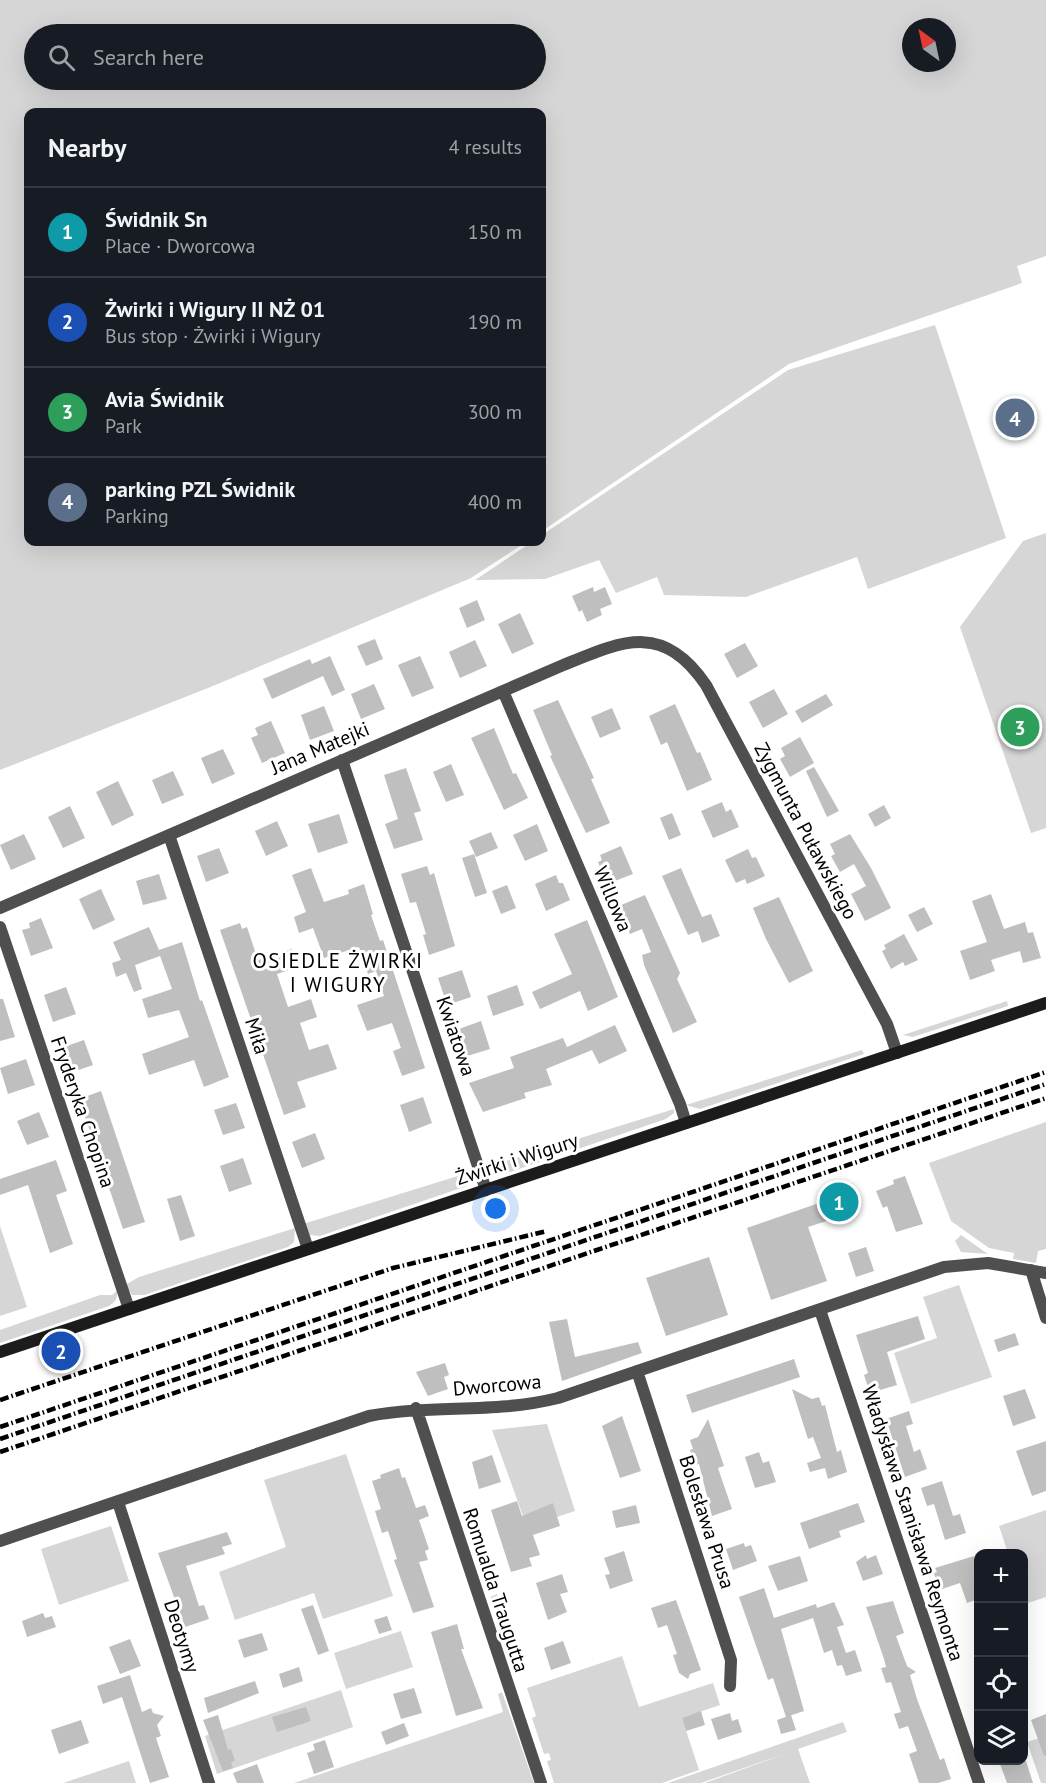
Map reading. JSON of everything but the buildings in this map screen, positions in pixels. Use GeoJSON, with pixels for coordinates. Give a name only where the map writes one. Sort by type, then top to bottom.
{"type":"FeatureCollection","features":[{"type":"Feature","properties":{"kind":"main road","name":"Żwirki i Wigury"},"geometry":{"type":"LineString","coordinates":[[0,1352],[1046,1003]]}},
{"type":"Feature","properties":{"kind":"street","name":"Jana Matejki"},"geometry":{"type":"LineString","coordinates":[[0,908],[613,645],[637,641],[659,646]]}},
{"type":"Feature","properties":{"kind":"street","name":"Zygmunta Puławskiego"},"geometry":{"type":"LineString","coordinates":[[659,646],[684,658],[706,685],[886,1024],[897,1053]]}},
{"type":"Feature","properties":{"kind":"street","name":"Willowa"},"geometry":{"type":"LineString","coordinates":[[503,691],[680,1104],[686,1123]]}},
{"type":"Feature","properties":{"kind":"street","name":"Kwiatowa"},"geometry":{"type":"LineString","coordinates":[[342,760],[486,1190]]}},
{"type":"Feature","properties":{"kind":"street","name":"Miła"},"geometry":{"type":"LineString","coordinates":[[169,835],[308,1249]]}},
{"type":"Feature","properties":{"kind":"street","name":"Fryderyka Chopina"},"geometry":{"type":"LineString","coordinates":[[0,927],[129,1309]]}},
{"type":"Feature","properties":{"kind":"street","name":"Dworcowa"},"geometry":{"type":"LineString","coordinates":[[0,1541],[369,1416],[416,1408],[471,1409],[534,1404],[957,1264],[988,1263],[1046,1273]]}},
{"type":"Feature","properties":{"kind":"street"},"geometry":{"type":"LineString","coordinates":[[1031,1270],[1046,1318]]}},
{"type":"Feature","properties":{"kind":"street","name":"Władysława Stanisława Reymonta"},"geometry":{"type":"LineString","coordinates":[[820,1310],[979,1783]]}},
{"type":"Feature","properties":{"kind":"street","name":"Bolesława Prusa"},"geometry":{"type":"LineString","coordinates":[[637,1371],[731,1660],[730,1686]]}},
{"type":"Feature","properties":{"kind":"street","name":"Romualda Traugutta"},"geometry":{"type":"LineString","coordinates":[[416,1408],[541,1783]]}},
{"type":"Feature","properties":{"kind":"street","name":"Deotymy"},"geometry":{"type":"LineString","coordinates":[[118,1502],[209,1783]]}},
{"type":"Feature","properties":{"kind":"shaded area"},"geometry":{"type":"Polygon","coordinates":[[[0,0],[1046,0],[1046,256],[1017,266],[1022,283],[789,364],[546,528],[546,108],[24,108],[24,546],[520,546],[471,578],[208,688],[0,770],[0,0]]]}},
{"type":"Feature","properties":{"kind":"shaded area"},"geometry":{"type":"Polygon","coordinates":[[[935,325],[1006,538],[868,589],[857,557],[746,597],[664,595],[657,577],[616,593],[599,560],[545,579],[475,580],[526,546],[546,546],[546,532],[788,370],[935,325]]]}},
{"type":"Feature","properties":{"kind":"shaded area"},"geometry":{"type":"Polygon","coordinates":[[[1046,533],[1046,828],[1031,833],[960,627],[1023,541],[1046,533]]]}},
{"type":"Feature","properties":{"kind":"shaded area"},"geometry":{"type":"Polygon","coordinates":[[[1007,1001],[1008,1006],[913,1037],[903,1035],[1007,1001]]]}},
{"type":"Feature","properties":{"kind":"shaded area"},"geometry":{"type":"Polygon","coordinates":[[[862,1050],[864,1054],[700,1109],[686,1105],[862,1050]]]}},
{"type":"Feature","properties":{"kind":"shaded area"},"geometry":{"type":"Polygon","coordinates":[[[674,1109],[674,1113],[666,1119],[507,1173],[496,1175],[487,1167],[674,1109]]]}},
{"type":"Feature","properties":{"kind":"shaded area"},"geometry":{"type":"Polygon","coordinates":[[[1046,1122],[1046,1249],[1038,1251],[1036,1263],[1013,1259],[1014,1253],[989,1248],[951,1221],[929,1163],[1046,1122]]]}},
{"type":"Feature","properties":{"kind":"shaded area"},"geometry":{"type":"Polygon","coordinates":[[[474,1171],[474,1178],[467,1186],[320,1236],[310,1235],[303,1224],[474,1171]]]}},
{"type":"Feature","properties":{"kind":"shaded area"},"geometry":{"type":"Polygon","coordinates":[[[0,1226],[27,1307],[0,1316],[0,1226]]]}},
{"type":"Feature","properties":{"kind":"shaded area"},"geometry":{"type":"Polygon","coordinates":[[[295,1228],[294,1242],[288,1247],[144,1295],[132,1295],[125,1285],[139,1277],[295,1228]]]}},
{"type":"Feature","properties":{"kind":"shaded area"},"geometry":{"type":"Polygon","coordinates":[[[961,1235],[988,1254],[961,1252],[955,1241],[961,1235]]]}},
{"type":"Feature","properties":{"kind":"shaded area"},"geometry":{"type":"Polygon","coordinates":[[[959,1285],[992,1377],[911,1404],[894,1353],[937,1338],[923,1297],[959,1285]]]}},
{"type":"Feature","properties":{"kind":"shaded area"},"geometry":{"type":"Polygon","coordinates":[[[118,1290],[116,1300],[109,1306],[0,1343],[0,1330],[100,1295],[112,1295],[118,1290]]]}},
{"type":"Feature","properties":{"kind":"shaded area"},"geometry":{"type":"Polygon","coordinates":[[[547,1424],[575,1511],[527,1527],[492,1430],[547,1424]]]}},
{"type":"Feature","properties":{"kind":"shaded area"},"geometry":{"type":"Polygon","coordinates":[[[346,1454],[393,1596],[323,1619],[314,1593],[235,1620],[219,1572],[286,1547],[264,1480],[346,1454]]]}},
{"type":"Feature","properties":{"kind":"shaded area"},"geometry":{"type":"Polygon","coordinates":[[[1046,1510],[1046,1597],[1028,1603],[1028,1549],[1007,1549],[999,1526],[1046,1510]]]}},
{"type":"Feature","properties":{"kind":"shaded area"},"geometry":{"type":"Polygon","coordinates":[[[111,1526],[129,1581],[59,1605],[41,1549],[111,1526]]]}},
{"type":"Feature","properties":{"kind":"shaded area"},"geometry":{"type":"Polygon","coordinates":[[[484,1556],[494,1585],[487,1587],[477,1558],[484,1556]]]}},
{"type":"Feature","properties":{"kind":"shaded area"},"geometry":{"type":"Polygon","coordinates":[[[497,1594],[510,1635],[504,1637],[490,1597],[497,1594]]]}},
{"type":"Feature","properties":{"kind":"shaded area"},"geometry":{"type":"Polygon","coordinates":[[[401,1631],[413,1667],[346,1689],[334,1653],[401,1631]]]}},
{"type":"Feature","properties":{"kind":"shaded area"},"geometry":{"type":"Polygon","coordinates":[[[622,1656],[639,1707],[713,1683],[720,1705],[682,1718],[699,1770],[662,1783],[554,1783],[547,1761],[551,1760],[549,1753],[544,1754],[532,1718],[536,1716],[527,1688],[622,1656]]]}},
{"type":"Feature","properties":{"kind":"shaded area"},"geometry":{"type":"Polygon","coordinates":[[[341,1690],[353,1727],[217,1774],[205,1736],[341,1690]]]}},
{"type":"Feature","properties":{"kind":"shaded area"},"geometry":{"type":"Polygon","coordinates":[[[502,1692],[534,1783],[294,1783],[503,1712],[498,1694],[502,1692]]]}},
{"type":"Feature","properties":{"kind":"shaded area"},"geometry":{"type":"Polygon","coordinates":[[[843,1722],[847,1732],[798,1749],[810,1783],[705,1783],[787,1753],[701,1783],[668,1783],[843,1722]]]}},
{"type":"Feature","properties":{"kind":"shaded area"},"geometry":{"type":"Polygon","coordinates":[[[1046,1736],[1046,1783],[1041,1783],[1028,1742],[1046,1736]]]}},
{"type":"Feature","properties":{"kind":"shaded area"},"geometry":{"type":"Polygon","coordinates":[[[129,1761],[136,1783],[63,1783],[129,1761]]]}},
{"type":"Feature","properties":{"kind":"railway"},"geometry":{"type":"LineString","coordinates":[[0,1427],[1046,1072]]}},
{"type":"Feature","properties":{"kind":"railway"},"geometry":{"type":"LineString","coordinates":[[0,1439],[1046,1084]]}},
{"type":"Feature","properties":{"kind":"railway"},"geometry":{"type":"LineString","coordinates":[[0,1452],[1046,1098]]}},
{"type":"Feature","properties":{"kind":"railway"},"geometry":{"type":"LineString","coordinates":[[0,1400],[393,1268],[547,1231]]}},
{"type":"Feature","properties":{"kind":"place","name":"parking PZL Świdnik"},"geometry":{"type":"Point","coordinates":[1015,418]}},
{"type":"Feature","properties":{"kind":"place","name":"Avia Świdnik"},"geometry":{"type":"Point","coordinates":[1020,727]}},
{"type":"Feature","properties":{"kind":"place","name":"Świdnik Sn"},"geometry":{"type":"Point","coordinates":[839,1202]}},
{"type":"Feature","properties":{"kind":"place","name":"Żwirki i Wigury II NŻ 01"},"geometry":{"type":"Point","coordinates":[61,1351]}},
{"type":"Feature","properties":{"kind":"district","name":"OSIEDLE ŻWIRKI I WIGURY"},"geometry":{"type":"Point","coordinates":[338,972]}}]}
